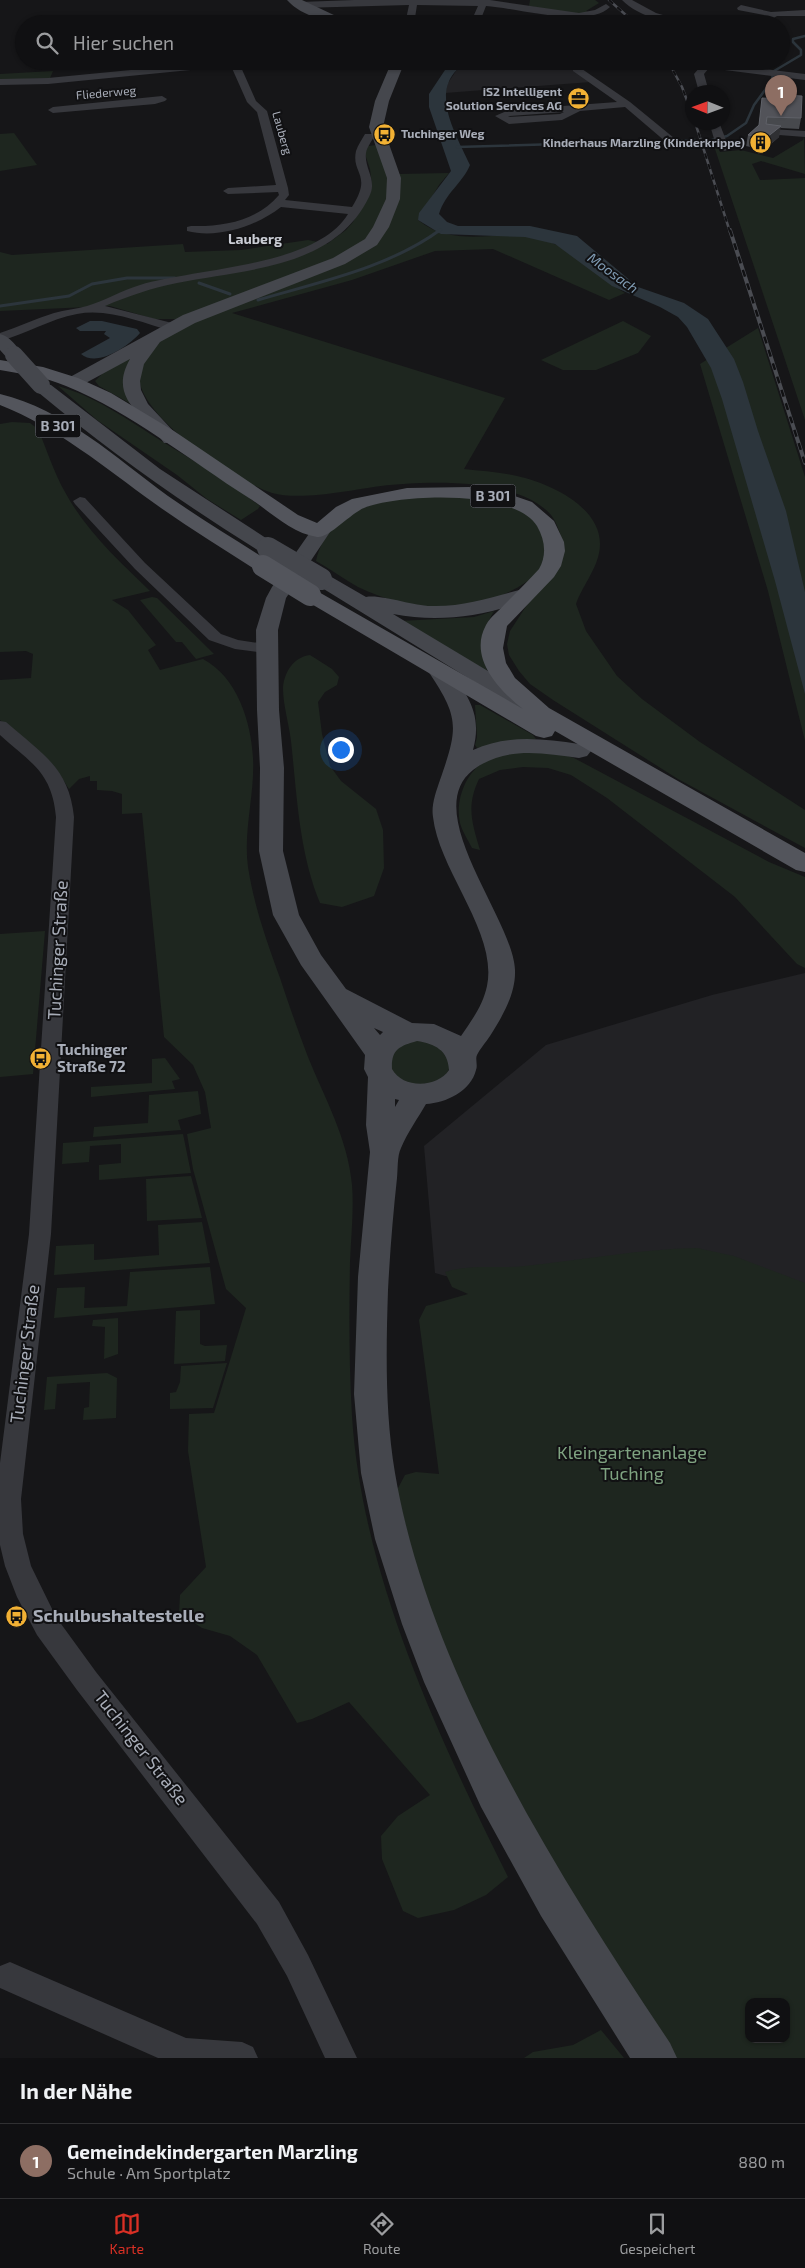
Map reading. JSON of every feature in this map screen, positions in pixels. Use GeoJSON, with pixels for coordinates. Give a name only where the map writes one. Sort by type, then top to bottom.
{"type":"FeatureCollection","features":[{"type":"Feature","properties":{"kind":"main road"},"geometry":{"type":"LineString","coordinates":[[296,3],[320,15]]}},
{"type":"Feature","properties":{"kind":"main road"},"geometry":{"type":"LineString","coordinates":[[76,381],[166,330],[212,308],[339,262],[371,242],[381,228],[393,199],[394,178],[376,127],[382,101],[395,70]]}},
{"type":"Feature","properties":{"kind":"main road"},"geometry":{"type":"LineString","coordinates":[[166,330],[141,354],[130,378],[137,402],[171,439]]}},
{"type":"Feature","properties":{"kind":"main road"},"geometry":{"type":"LineString","coordinates":[[1,339],[7,360],[43,387]]}},
{"type":"Feature","properties":{"kind":"main road","name":"B 301"},"geometry":{"type":"LineString","coordinates":[[7,360],[76,381],[121,406],[291,519],[324,528]]}},
{"type":"Feature","properties":{"kind":"main road","name":"B 301"},"geometry":{"type":"LineString","coordinates":[[43,387],[74,424],[111,460]]}},
{"type":"Feature","properties":{"kind":"main road","name":"B 301"},"geometry":{"type":"LineString","coordinates":[[43,387],[157,477],[265,557]]}},
{"type":"Feature","properties":{"kind":"main road","name":"B 301"},"geometry":{"type":"LineString","coordinates":[[0,399],[53,422],[111,460],[177,511],[323,588],[805,865]]}},
{"type":"Feature","properties":{"kind":"main road","name":"B 301"},"geometry":{"type":"LineString","coordinates":[[298,510],[330,510],[350,507],[383,496],[424,491],[478,494],[517,504],[543,522],[555,544],[549,570],[539,582],[523,595],[496,626],[492,649],[494,661],[507,684],[541,713]]}},
{"type":"Feature","properties":{"kind":"main road","name":"B 301"},"geometry":{"type":"LineString","coordinates":[[259,496],[298,510],[324,528]]}},
{"type":"Feature","properties":{"kind":"main road","name":"B 301"},"geometry":{"type":"LineString","coordinates":[[350,507],[324,528],[276,598],[267,630],[266,648],[272,768],[271,852],[277,884],[291,924],[310,959],[334,990],[380,1066]]}},
{"type":"Feature","properties":{"kind":"main road","name":"B 301"},"geometry":{"type":"LineString","coordinates":[[323,588],[389,607],[432,613],[477,610],[523,595]]}},
{"type":"Feature","properties":{"kind":"main road","name":"B 301"},"geometry":{"type":"LineString","coordinates":[[323,588],[439,670],[579,751],[698,816],[805,865]]}},
{"type":"Feature","properties":{"kind":"main road","name":"B 301"},"geometry":{"type":"LineString","coordinates":[[439,670],[456,694],[466,714],[465,744],[445,804],[445,819],[451,839],[499,952],[502,973],[500,988],[489,1015],[462,1056]]}},
{"type":"Feature","properties":{"kind":"main road","name":"B 301"},"geometry":{"type":"LineString","coordinates":[[454,774],[480,756],[497,750],[521,746],[579,751]]}},
{"type":"Feature","properties":{"kind":"main road","name":"B 301"},"geometry":{"type":"LineString","coordinates":[[334,990],[368,1013],[406,1032]]}},
{"type":"Feature","properties":{"kind":"main road"},"geometry":{"type":"LineString","coordinates":[[437,1033],[449,1029],[494,1003]]}},
{"type":"Feature","properties":{"kind":"main road"},"geometry":{"type":"LineString","coordinates":[[380,1066],[397,1089],[417,1094],[440,1090],[449,1086],[461,1072],[464,1064],[462,1056],[453,1042],[437,1033],[417,1031],[406,1032],[388,1040],[380,1066],[381,1130],[385,1150],[377,1219],[371,1328],[372,1414],[375,1452],[396,1552],[454,1712],[486,1778],[534,1868],[655,2058]]}},
{"type":"Feature","properties":{"kind":"main road"},"geometry":{"type":"LineString","coordinates":[[385,1150],[417,1094]]}},
{"type":"Feature","properties":{"kind":"street"},"geometry":{"type":"LineString","coordinates":[[626,0],[653,15]]}},
{"type":"Feature","properties":{"kind":"street"},"geometry":{"type":"LineString","coordinates":[[792,0],[792,12]]}},
{"type":"Feature","properties":{"kind":"street"},"geometry":{"type":"LineString","coordinates":[[296,3],[362,1],[485,2],[550,13],[588,15],[597,14],[606,7]]}},
{"type":"Feature","properties":{"kind":"street"},"geometry":{"type":"LineString","coordinates":[[411,15],[414,1]]}},
{"type":"Feature","properties":{"kind":"street"},"geometry":{"type":"LineString","coordinates":[[476,15],[485,2]]}},
{"type":"Feature","properties":{"kind":"street"},"geometry":{"type":"LineString","coordinates":[[741,8],[770,14],[805,13]]}},
{"type":"Feature","properties":{"kind":"street"},"geometry":{"type":"LineString","coordinates":[[687,15],[693,11]]}},
{"type":"Feature","properties":{"kind":"street"},"geometry":{"type":"LineString","coordinates":[[99,70],[99,76]]}},
{"type":"Feature","properties":{"kind":"street"},"geometry":{"type":"LineString","coordinates":[[0,82],[51,100],[99,76],[125,70]]}},
{"type":"Feature","properties":{"kind":"street"},"geometry":{"type":"LineString","coordinates":[[99,76],[161,70]]}},
{"type":"Feature","properties":{"kind":"street","name":"Lauberg"},"geometry":{"type":"LineString","coordinates":[[237,70],[252,102],[262,111],[283,188]]}},
{"type":"Feature","properties":{"kind":"street"},"geometry":{"type":"LineString","coordinates":[[577,70],[627,104],[670,140]]}},
{"type":"Feature","properties":{"kind":"street"},"geometry":{"type":"LineString","coordinates":[[701,70],[699,74],[702,85]]}},
{"type":"Feature","properties":{"kind":"street"},"geometry":{"type":"LineString","coordinates":[[751,70],[805,77]]}},
{"type":"Feature","properties":{"kind":"street","name":"Fliederweg"},"geometry":{"type":"LineString","coordinates":[[51,100],[155,101],[162,99]]}},
{"type":"Feature","properties":{"kind":"street"},"geometry":{"type":"LineString","coordinates":[[577,108],[562,117],[509,121],[500,116],[509,113],[627,104]]}},
{"type":"Feature","properties":{"kind":"street"},"geometry":{"type":"LineString","coordinates":[[717,130],[721,142]]}},
{"type":"Feature","properties":{"kind":"street"},"geometry":{"type":"LineString","coordinates":[[770,132],[805,134]]}},
{"type":"Feature","properties":{"kind":"street"},"geometry":{"type":"LineString","coordinates":[[1,339],[72,312],[90,308],[121,294],[177,279],[280,259],[320,246],[341,230],[364,198],[368,185],[361,152],[369,136]]}},
{"type":"Feature","properties":{"kind":"street"},"geometry":{"type":"LineString","coordinates":[[191,229],[212,229],[238,224],[260,215],[278,203],[284,195],[283,188],[228,191]]}},
{"type":"Feature","properties":{"kind":"street"},"geometry":{"type":"LineString","coordinates":[[278,203],[355,211]]}},
{"type":"Feature","properties":{"kind":"street"},"geometry":{"type":"LineString","coordinates":[[90,308],[108,310],[166,330]]}},
{"type":"Feature","properties":{"kind":"street"},"geometry":{"type":"LineString","coordinates":[[80,501],[140,566],[215,637],[235,644],[266,648]]}},
{"type":"Feature","properties":{"kind":"street","name":"Tuchinger Straße"},"geometry":{"type":"LineString","coordinates":[[0,726],[51,771],[63,795],[65,817],[40,1234],[8,1499],[12,1551],[34,1604],[59,1645],[164,1776],[268,1913],[316,2003],[341,2058]]}},
{"type":"Feature","properties":{"kind":"street"},"geometry":{"type":"LineString","coordinates":[[10,1977],[185,2056],[242,2058]]}},
{"type":"Feature","properties":{"kind":"shaded area"},"geometry":{"type":"Polygon","coordinates":[[[578,70],[591,82],[445,93],[448,83],[456,71],[578,70]]]}},
{"type":"Feature","properties":{"kind":"shaded area"},"geometry":{"type":"Polygon","coordinates":[[[805,973],[805,1309],[474,1284],[435,1273],[424,1146],[546,1045],[712,995],[805,973]]]}},
{"type":"Feature","properties":{"kind":"green space"},"geometry":{"type":"Polygon","coordinates":[[[530,0],[595,0],[599,3],[586,11],[589,13],[567,13],[529,6],[530,0]]]}},
{"type":"Feature","properties":{"kind":"green space"},"geometry":{"type":"Polygon","coordinates":[[[53,71],[50,78],[0,80],[0,74],[53,71]]]}},
{"type":"Feature","properties":{"kind":"green space"},"geometry":{"type":"Polygon","coordinates":[[[14,133],[37,165],[0,171],[0,134],[14,133]]]}},
{"type":"Feature","properties":{"kind":"green space"},"geometry":{"type":"Polygon","coordinates":[[[804,137],[805,174],[761,161],[752,164],[760,180],[805,178],[805,420],[713,143],[717,143],[720,152],[741,150],[773,158],[803,140],[804,137]]]}},
{"type":"Feature","properties":{"kind":"green space"},"geometry":{"type":"Polygon","coordinates":[[[377,145],[391,177],[390,199],[378,227],[346,257],[177,319],[154,319],[110,306],[0,311],[0,252],[12,255],[183,244],[185,252],[241,250],[308,240],[327,244],[346,230],[353,222],[372,185],[370,169],[365,154],[368,146],[377,145]]]}},
{"type":"Feature","properties":{"kind":"green space"},"geometry":{"type":"Polygon","coordinates":[[[449,173],[439,185],[418,220],[432,229],[447,234],[478,237],[525,236],[541,239],[574,256],[625,293],[609,300],[493,249],[435,251],[352,280],[232,313],[505,398],[464,469],[530,479],[570,498],[592,518],[598,530],[599,552],[576,604],[586,631],[617,676],[642,699],[700,742],[805,810],[805,848],[678,779],[553,700],[530,684],[519,671],[509,655],[507,644],[510,631],[563,543],[551,515],[536,503],[517,494],[495,488],[471,484],[446,483],[400,484],[297,496],[272,493],[256,487],[236,475],[189,443],[151,405],[141,387],[140,370],[142,363],[150,351],[176,328],[364,249],[399,174],[449,173]]]}},
{"type":"Feature","properties":{"kind":"green space"},"geometry":{"type":"Polygon","coordinates":[[[623,321],[651,336],[638,353],[596,370],[563,370],[541,360],[623,321]]]}},
{"type":"Feature","properties":{"kind":"green space"},"geometry":{"type":"Polygon","coordinates":[[[758,328],[805,477],[805,741],[768,591],[700,364],[758,328]]]}},
{"type":"Feature","properties":{"kind":"green space"},"geometry":{"type":"Polygon","coordinates":[[[135,352],[125,377],[125,389],[131,404],[99,386],[95,381],[107,369],[135,352]]]}},
{"type":"Feature","properties":{"kind":"green space"},"geometry":{"type":"Polygon","coordinates":[[[58,386],[86,396],[112,410],[212,473],[260,506],[241,520],[207,499],[177,475],[97,420],[58,386]]]}},
{"type":"Feature","properties":{"kind":"green space"},"geometry":{"type":"Polygon","coordinates":[[[12,422],[30,423],[38,429],[57,477],[73,506],[93,533],[150,591],[112,600],[128,610],[156,645],[148,650],[160,670],[203,659],[225,677],[240,701],[245,715],[252,744],[253,758],[247,853],[257,910],[308,1057],[341,1135],[350,1168],[353,1204],[349,1320],[352,1416],[359,1476],[371,1535],[387,1595],[431,1711],[508,1877],[486,1895],[454,1910],[418,1918],[403,1911],[382,1859],[381,1836],[398,1816],[430,1795],[349,1702],[312,1719],[297,1723],[257,1655],[230,1636],[202,1628],[179,1613],[180,1595],[206,1567],[188,1451],[189,1414],[214,1413],[246,1308],[226,1289],[193,1169],[187,1134],[211,1128],[205,1092],[193,1065],[164,1037],[142,813],[122,814],[122,794],[97,790],[97,781],[90,781],[90,776],[79,779],[69,789],[58,772],[0,720],[0,680],[31,678],[33,654],[26,651],[0,652],[0,424],[12,422]]]}},
{"type":"Feature","properties":{"kind":"green space"},"geometry":{"type":"Polygon","coordinates":[[[462,495],[519,506],[544,526],[544,568],[524,584],[502,595],[479,603],[430,607],[381,597],[358,587],[316,561],[324,539],[338,523],[355,512],[375,504],[396,499],[462,495]]]}},
{"type":"Feature","properties":{"kind":"green space"},"geometry":{"type":"Polygon","coordinates":[[[152,597],[157,598],[214,654],[196,659],[182,642],[176,642],[140,600],[152,597]]]}},
{"type":"Feature","properties":{"kind":"green space"},"geometry":{"type":"Polygon","coordinates":[[[494,611],[482,641],[483,655],[488,673],[400,621],[474,617],[494,611]]]}},
{"type":"Feature","properties":{"kind":"green space"},"geometry":{"type":"Polygon","coordinates":[[[310,655],[332,669],[339,677],[337,685],[325,692],[318,702],[322,734],[330,766],[341,781],[376,809],[383,830],[384,868],[374,896],[342,907],[320,903],[307,864],[284,701],[283,688],[285,676],[295,662],[304,656],[310,655]]]}},
{"type":"Feature","properties":{"kind":"green space"},"geometry":{"type":"Polygon","coordinates":[[[475,705],[480,705],[533,735],[536,739],[477,748],[475,745],[477,737],[475,705]]]}},
{"type":"Feature","properties":{"kind":"green space"},"geometry":{"type":"Polygon","coordinates":[[[513,751],[562,754],[574,758],[769,862],[805,877],[805,968],[797,964],[735,897],[607,798],[571,775],[548,768],[523,767],[500,770],[479,779],[471,806],[480,850],[472,848],[460,823],[459,806],[463,789],[477,767],[484,762],[513,751]]]}},
{"type":"Feature","properties":{"kind":"green space"},"geometry":{"type":"Polygon","coordinates":[[[45,931],[33,1074],[0,1077],[0,934],[45,931]]]}},
{"type":"Feature","properties":{"kind":"green space"},"geometry":{"type":"Polygon","coordinates":[[[404,1040],[436,1042],[451,1064],[448,1072],[437,1081],[431,1083],[400,1084],[384,1057],[404,1040]]]}},
{"type":"Feature","properties":{"kind":"green space"},"geometry":{"type":"Polygon","coordinates":[[[165,1058],[180,1079],[172,1081],[175,1089],[91,1097],[91,1087],[152,1083],[152,1059],[165,1058]]]}},
{"type":"Feature","properties":{"kind":"green space"},"geometry":{"type":"Polygon","coordinates":[[[198,1091],[201,1114],[178,1120],[181,1130],[93,1137],[94,1127],[148,1123],[149,1095],[198,1091]]]}},
{"type":"Feature","properties":{"kind":"green space"},"geometry":{"type":"Polygon","coordinates":[[[183,1134],[191,1173],[99,1180],[99,1165],[121,1163],[121,1144],[90,1146],[89,1162],[62,1164],[63,1143],[183,1134]]]}},
{"type":"Feature","properties":{"kind":"green space"},"geometry":{"type":"Polygon","coordinates":[[[191,1176],[202,1218],[147,1221],[146,1179],[191,1176]]]}},
{"type":"Feature","properties":{"kind":"green space"},"geometry":{"type":"Polygon","coordinates":[[[202,1222],[210,1263],[54,1275],[56,1246],[94,1244],[94,1260],[159,1255],[158,1225],[202,1222]]]}},
{"type":"Feature","properties":{"kind":"green space","name":"Kleingartenanlage Tuching"},"geometry":{"type":"Polygon","coordinates":[[[697,1248],[734,1256],[805,1283],[805,2058],[675,2058],[594,1936],[472,1715],[425,1605],[397,1490],[405,1475],[416,1472],[439,1474],[419,1320],[426,1306],[468,1294],[452,1287],[445,1272],[475,1267],[525,1266],[632,1253],[697,1248]]]}},
{"type":"Feature","properties":{"kind":"green space"},"geometry":{"type":"Polygon","coordinates":[[[210,1267],[215,1304],[54,1318],[57,1288],[85,1287],[84,1308],[127,1306],[130,1272],[210,1267]]]}},
{"type":"Feature","properties":{"kind":"green space"},"geometry":{"type":"Polygon","coordinates":[[[200,1310],[200,1344],[205,1346],[227,1345],[225,1361],[174,1364],[176,1311],[200,1310]]]}},
{"type":"Feature","properties":{"kind":"green space"},"geometry":{"type":"Polygon","coordinates":[[[118,1318],[118,1354],[104,1359],[105,1327],[92,1326],[93,1320],[118,1318]]]}},
{"type":"Feature","properties":{"kind":"green space"},"geometry":{"type":"Polygon","coordinates":[[[227,1363],[213,1408],[170,1409],[170,1393],[176,1392],[180,1382],[181,1366],[227,1363]]]}},
{"type":"Feature","properties":{"kind":"green space"},"geometry":{"type":"Polygon","coordinates":[[[107,1373],[117,1378],[116,1418],[83,1420],[84,1408],[89,1407],[90,1382],[57,1384],[55,1409],[44,1410],[47,1377],[107,1373]]]}},
{"type":"Feature","properties":{"kind":"green space"},"geometry":{"type":"Polygon","coordinates":[[[601,2030],[624,2058],[524,2058],[533,2052],[573,2045],[601,2030]]]}},
{"type":"Feature","properties":{"kind":"water","name":"Moosach"},"geometry":{"type":"Polygon","coordinates":[[[445,70],[457,70],[448,83],[446,96],[447,110],[451,124],[470,165],[463,178],[442,206],[439,214],[447,222],[458,226],[530,226],[577,236],[638,287],[684,303],[708,319],[734,359],[786,511],[805,592],[805,694],[775,581],[722,399],[711,368],[687,327],[678,317],[660,307],[612,286],[555,244],[525,237],[441,234],[418,220],[419,213],[451,171],[429,107],[429,94],[445,70]]]}},
{"type":"Feature","properties":{"kind":"water"},"geometry":{"type":"Polygon","coordinates":[[[90,321],[102,321],[137,329],[140,333],[128,344],[112,354],[104,357],[88,358],[81,354],[110,338],[104,334],[106,331],[80,331],[76,328],[90,321]]]}},
{"type":"Feature","properties":{"kind":"building"},"geometry":{"type":"Polygon","coordinates":[[[783,95],[802,96],[801,118],[767,117],[766,124],[781,126],[766,138],[748,135],[759,125],[762,98],[783,99],[783,95]]]}},
{"type":"Feature","properties":{"kind":"waterway"},"geometry":{"type":"LineString","coordinates":[[790,62],[801,55],[801,50],[793,42],[793,39],[805,36]]}},
{"type":"Feature","properties":{"kind":"waterway"},"geometry":{"type":"LineString","coordinates":[[712,140],[727,136],[746,123],[754,105],[771,82],[776,70]]}},
{"type":"Feature","properties":{"kind":"waterway"},"geometry":{"type":"LineString","coordinates":[[457,147],[695,140]]}},
{"type":"Feature","properties":{"kind":"waterway"},"geometry":{"type":"LineString","coordinates":[[258,300],[329,280],[376,264],[420,243],[440,230]]}},
{"type":"Feature","properties":{"kind":"waterway"},"geometry":{"type":"LineString","coordinates":[[0,306],[69,296],[92,284],[127,278],[175,278]]}},
{"type":"Feature","properties":{"kind":"waterway"},"geometry":{"type":"LineString","coordinates":[[199,283],[230,294]]}},
{"type":"Feature","properties":{"kind":"railway"},"geometry":{"type":"LineString","coordinates":[[609,0],[626,15]]}},
{"type":"Feature","properties":{"kind":"railway"},"geometry":{"type":"LineString","coordinates":[[673,70],[685,95]]}},
{"type":"Feature","properties":{"kind":"railway"},"geometry":{"type":"LineString","coordinates":[[698,130],[730,232]]}},
{"type":"Feature","properties":{"kind":"railway"},"geometry":{"type":"LineString","coordinates":[[730,230],[805,463]]}},
{"type":"Feature","properties":{"kind":"place","name":"iS2 Intelligent Solution Services AG"},"geometry":{"type":"Point","coordinates":[578,99]}},
{"type":"Feature","properties":{"kind":"place","name":"Gemeindekindergarten Marzling"},"geometry":{"type":"Point","coordinates":[781,116]}},
{"type":"Feature","properties":{"kind":"place","name":"Tuchinger Weg"},"geometry":{"type":"Point","coordinates":[385,134]}},
{"type":"Feature","properties":{"kind":"place","name":"Kinderhaus Marzling (Kinderkrippe)"},"geometry":{"type":"Point","coordinates":[761,143]}},
{"type":"Feature","properties":{"kind":"place","name":"Tuchinger Straße 72"},"geometry":{"type":"Point","coordinates":[41,1059]}},
{"type":"Feature","properties":{"kind":"place","name":"Schulbushaltestelle"},"geometry":{"type":"Point","coordinates":[17,1616]}},
{"type":"Feature","properties":{"kind":"district","name":"Lauberg"},"geometry":{"type":"Point","coordinates":[255,239]}}]}
